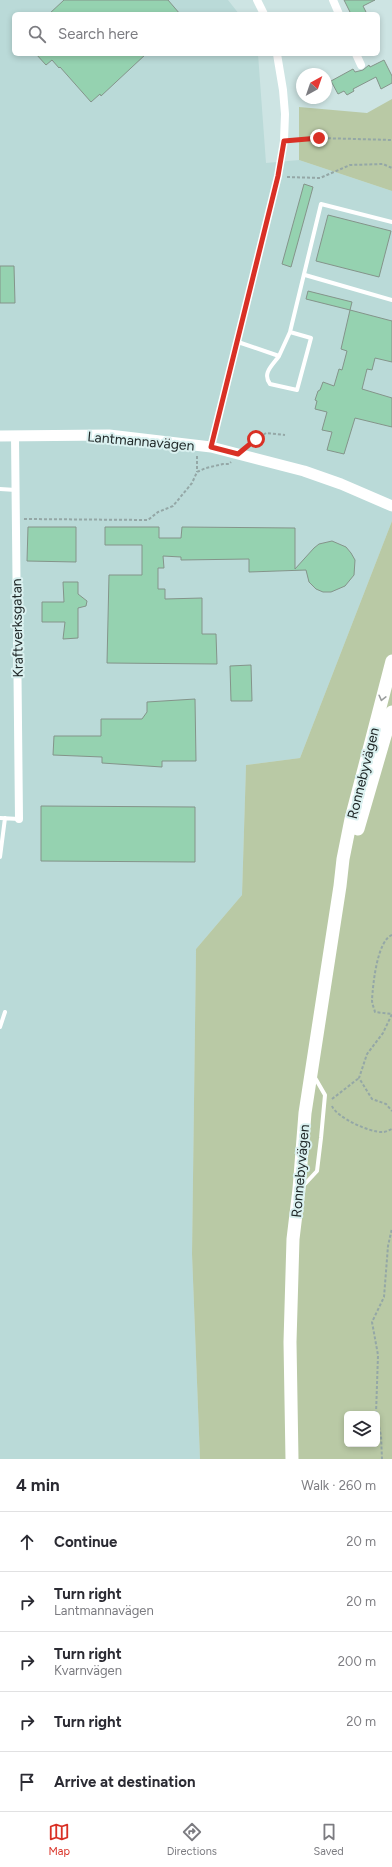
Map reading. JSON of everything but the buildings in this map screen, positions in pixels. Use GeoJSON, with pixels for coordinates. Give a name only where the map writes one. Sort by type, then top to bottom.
{"type":"FeatureCollection","features":[{"type":"Feature","properties":{"kind":"main road","name":"Ronnebyvägen"},"geometry":{"type":"LineString","coordinates":[[292,1459],[290,1342],[293,1239],[299,1189],[305,1113],[343,859],[351,819],[392,660]]}},
{"type":"Feature","properties":{"kind":"main road","name":"Ronnebyvägen"},"geometry":{"type":"LineString","coordinates":[[340,886],[350,861],[358,827],[392,712]]}},
{"type":"Feature","properties":{"kind":"street"},"geometry":{"type":"LineString","coordinates":[[332,0],[338,12]]}},
{"type":"Feature","properties":{"kind":"street"},"geometry":{"type":"LineString","coordinates":[[260,1],[263,12]]}},
{"type":"Feature","properties":{"kind":"street"},"geometry":{"type":"LineString","coordinates":[[211,447],[278,176],[284,141],[283,90],[277,56]]}},
{"type":"Feature","properties":{"kind":"street"},"geometry":{"type":"LineString","coordinates":[[357,56],[361,65]]}},
{"type":"Feature","properties":{"kind":"street","name":"Lantmannavägen"},"geometry":{"type":"LineString","coordinates":[[0,436],[109,435],[211,447],[304,471],[341,484],[392,506]]}},
{"type":"Feature","properties":{"kind":"street","name":"Kraftverksgatan"},"geometry":{"type":"LineString","coordinates":[[15,436],[19,819]]}},
{"type":"Feature","properties":{"kind":"lane"},"geometry":{"type":"LineString","coordinates":[[290,332],[311,338],[297,390],[270,384],[267,379],[267,372],[279,356],[290,332],[322,204],[392,222]]}},
{"type":"Feature","properties":{"kind":"lane"},"geometry":{"type":"LineString","coordinates":[[305,275],[392,299]]}},
{"type":"Feature","properties":{"kind":"lane"},"geometry":{"type":"LineString","coordinates":[[238,342],[279,356]]}},
{"type":"Feature","properties":{"kind":"lane"},"geometry":{"type":"LineString","coordinates":[[0,489],[16,490]]}},
{"type":"Feature","properties":{"kind":"lane"},"geometry":{"type":"LineString","coordinates":[[0,857],[2,818],[19,819]]}},
{"type":"Feature","properties":{"kind":"lane"},"geometry":{"type":"LineString","coordinates":[[0,1026],[5,1012]]}},
{"type":"Feature","properties":{"kind":"lane"},"geometry":{"type":"LineString","coordinates":[[299,1189],[317,1171],[321,1138],[325,1095],[311,1071]]}},
{"type":"Feature","properties":{"kind":"path"},"geometry":{"type":"LineString","coordinates":[[284,141],[319,138],[392,140]]}},
{"type":"Feature","properties":{"kind":"path"},"geometry":{"type":"LineString","coordinates":[[278,176],[320,178],[350,165],[370,163],[383,164],[392,168]]}},
{"type":"Feature","properties":{"kind":"path"},"geometry":{"type":"LineString","coordinates":[[197,472],[212,466],[229,464],[238,454],[266,433],[285,435]]}},
{"type":"Feature","properties":{"kind":"path"},"geometry":{"type":"LineString","coordinates":[[16,519],[148,520],[158,512],[173,506],[192,483],[197,472],[196,459],[199,446]]}},
{"type":"Feature","properties":{"kind":"path"},"geometry":{"type":"LineString","coordinates":[[392,935],[387,937],[379,954],[372,1001],[375,1012],[392,1014],[383,1033],[367,1054],[360,1078],[346,1090],[333,1098],[331,1105],[334,1111],[355,1124],[370,1130],[383,1132],[392,1129]]}},
{"type":"Feature","properties":{"kind":"path"},"geometry":{"type":"LineString","coordinates":[[360,1078],[372,1099],[386,1104],[392,1110]]}},
{"type":"Feature","properties":{"kind":"path"},"geometry":{"type":"LineString","coordinates":[[376,1411],[378,1355],[372,1322],[384,1297],[388,1246],[392,1228]]}},
{"type":"Feature","properties":{"kind":"path"},"geometry":{"type":"LineString","coordinates":[[380,1432],[382,1459]]}},
{"type":"Feature","properties":{"kind":"shaded area"},"geometry":{"type":"Polygon","coordinates":[[[0,0],[228,0],[237,12],[12,12],[12,56],[258,56],[266,163],[299,160],[392,191],[392,521],[300,758],[246,765],[242,895],[196,949],[192,1254],[200,1459],[0,1459],[0,0]]]}},
{"type":"Feature","properties":{"kind":"green space"},"geometry":{"type":"Polygon","coordinates":[[[392,99],[392,191],[299,160],[299,107],[367,113],[392,99]]]}},
{"type":"Feature","properties":{"kind":"green space"},"geometry":{"type":"Polygon","coordinates":[[[392,521],[392,1459],[200,1459],[192,1254],[196,949],[242,895],[246,765],[300,758],[392,521]]]}},
{"type":"Feature","properties":{"kind":"route"},"geometry":{"type":"LineString","coordinates":[[256,439],[238,454],[211,447],[278,176],[284,141],[319,138]]}}]}
